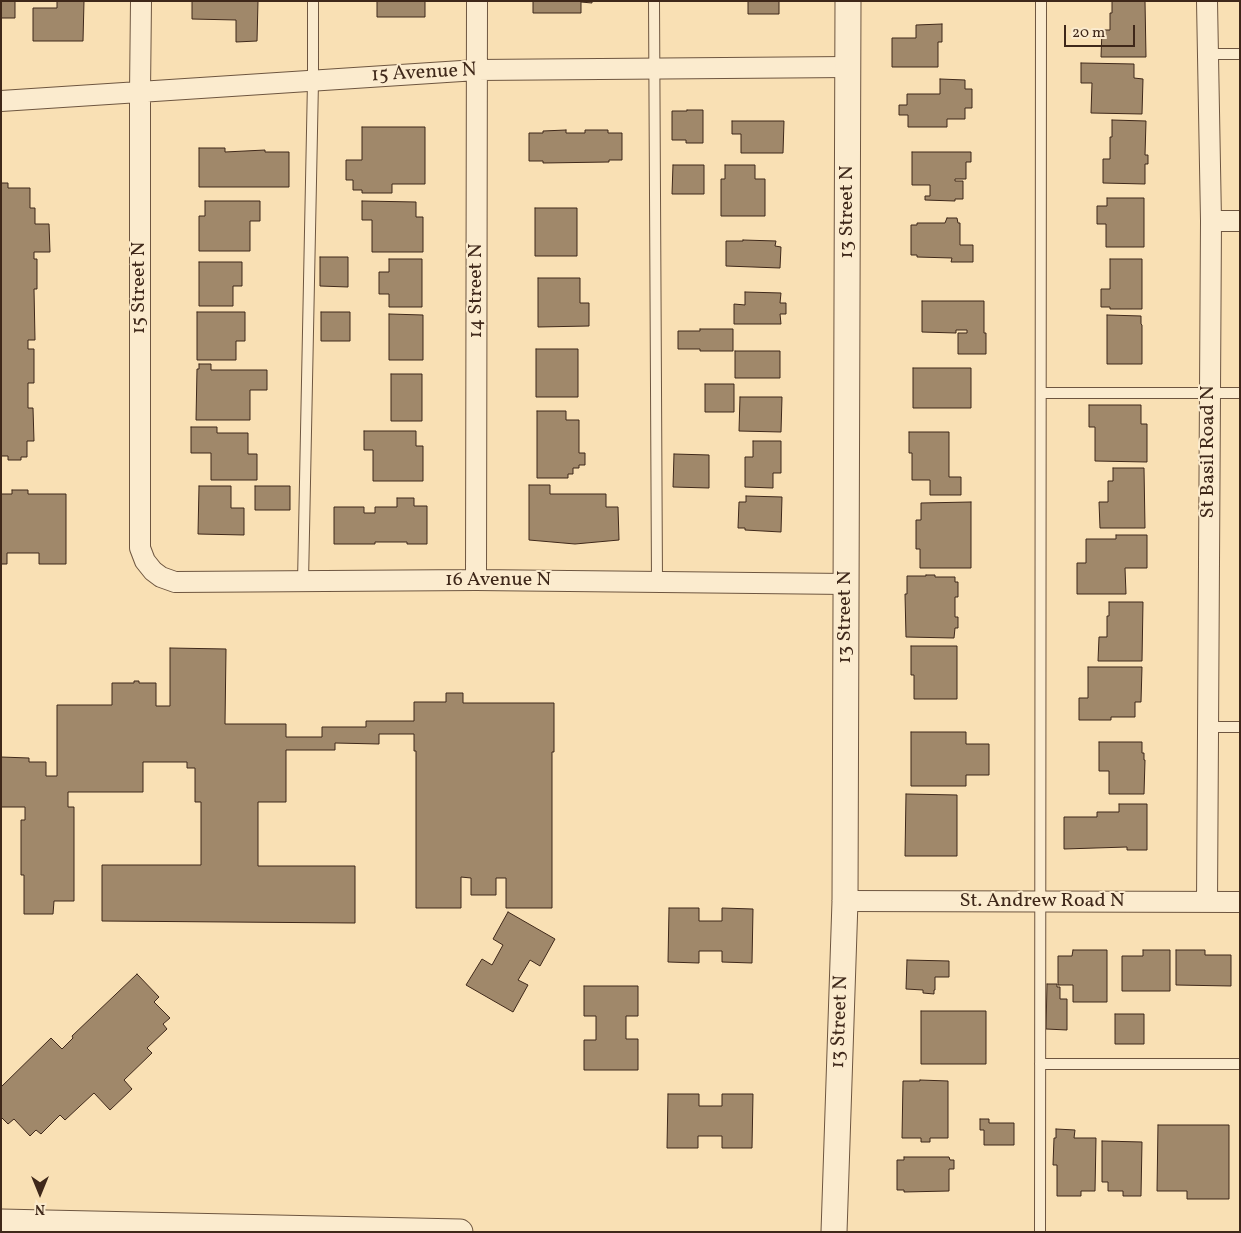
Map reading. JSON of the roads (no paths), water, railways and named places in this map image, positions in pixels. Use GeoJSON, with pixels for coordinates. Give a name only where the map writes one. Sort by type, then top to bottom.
{"type":"FeatureCollection","features":[{"type":"Feature","properties":{"kind":"street","name":"15 Street N"},"geometry":{"type":"LineString","coordinates":[[141,1],[140,548],[145,561],[153,570]]}},
{"type":"Feature","properties":{"kind":"street","name":"14 Street N"},"geometry":{"type":"LineString","coordinates":[[476,580],[477,1]]}},
{"type":"Feature","properties":{"kind":"street","name":"13 Street N"},"geometry":{"type":"LineString","coordinates":[[834,1232],[845,901],[848,1]]}},
{"type":"Feature","properties":{"kind":"street","name":"St Basil Road N"},"geometry":{"type":"LineString","coordinates":[[1207,1],[1211,221],[1207,902]]}},
{"type":"Feature","properties":{"kind":"street","name":"15 Avenue N"},"geometry":{"type":"LineString","coordinates":[[1,101],[477,70],[848,67]]}},
{"type":"Feature","properties":{"kind":"street"},"geometry":{"type":"LineString","coordinates":[[1211,221],[1240,221]]}},
{"type":"Feature","properties":{"kind":"street","name":"16 Avenue N"},"geometry":{"type":"LineString","coordinates":[[153,570],[161,577],[175,582],[476,580],[847,584]]}},
{"type":"Feature","properties":{"kind":"street","name":"St. Andrew Road N"},"geometry":{"type":"LineString","coordinates":[[845,901],[1240,902]]}},
{"type":"Feature","properties":{"kind":"street"},"geometry":{"type":"LineString","coordinates":[[1,1222],[448,1231]]}},
{"type":"Feature","properties":{"kind":"lane"},"geometry":{"type":"LineString","coordinates":[[303,582],[313,1]]}},
{"type":"Feature","properties":{"kind":"lane"},"geometry":{"type":"LineString","coordinates":[[654,1],[657,582]]}},
{"type":"Feature","properties":{"kind":"lane"},"geometry":{"type":"LineString","coordinates":[[1040,1232],[1041,1]]}},
{"type":"Feature","properties":{"kind":"lane"},"geometry":{"type":"LineString","coordinates":[[1208,54],[1240,54]]}},
{"type":"Feature","properties":{"kind":"lane"},"geometry":{"type":"LineString","coordinates":[[1041,393],[1240,393]]}},
{"type":"Feature","properties":{"kind":"lane"},"geometry":{"type":"LineString","coordinates":[[1208,727],[1240,727]]}},
{"type":"Feature","properties":{"kind":"lane"},"geometry":{"type":"LineString","coordinates":[[1040,1064],[1240,1064]]}}]}
